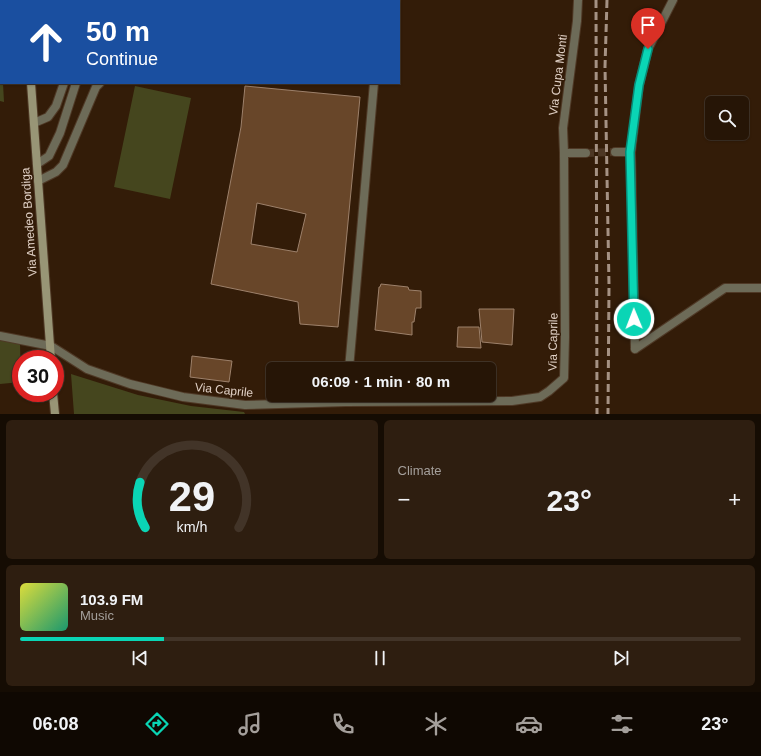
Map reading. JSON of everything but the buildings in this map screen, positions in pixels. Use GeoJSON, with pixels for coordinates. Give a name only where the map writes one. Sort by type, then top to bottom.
{"type":"FeatureCollection","features":[{"type":"Feature","properties":{"kind":"street","name":"Via Cupa Monti"},"geometry":{"type":"LineString","coordinates":[[564,153],[563,128],[577,21],[578,0]]}},
{"type":"Feature","properties":{"kind":"street"},"geometry":{"type":"LineString","coordinates":[[673,0],[648,49],[639,85],[630,152],[635,349],[725,288],[761,288]]}},
{"type":"Feature","properties":{"kind":"street","name":"Via Amedeo Bordiga"},"geometry":{"type":"LineString","coordinates":[[31,84],[50,350]]}},
{"type":"Feature","properties":{"kind":"street"},"geometry":{"type":"LineString","coordinates":[[34,123],[48,117],[56,106],[64,84]]}},
{"type":"Feature","properties":{"kind":"street"},"geometry":{"type":"LineString","coordinates":[[37,164],[49,156],[60,133],[76,84]]}},
{"type":"Feature","properties":{"kind":"street"},"geometry":{"type":"LineString","coordinates":[[38,181],[56,172],[63,165],[96,87],[99,84]]}},
{"type":"Feature","properties":{"kind":"street"},"geometry":{"type":"LineString","coordinates":[[350,362],[374,84]]}},
{"type":"Feature","properties":{"kind":"street"},"geometry":{"type":"LineString","coordinates":[[564,153],[586,152]]}},
{"type":"Feature","properties":{"kind":"street"},"geometry":{"type":"LineString","coordinates":[[615,152],[630,152]]}},
{"type":"Feature","properties":{"kind":"street","name":"Via Caprile"},"geometry":{"type":"LineString","coordinates":[[496,401],[512,401],[540,397],[564,378],[564,153]]}},
{"type":"Feature","properties":{"kind":"street","name":"Via Caprile"},"geometry":{"type":"LineString","coordinates":[[0,336],[50,346],[87,369],[130,384],[183,397],[245,405],[296,402]]}},
{"type":"Feature","properties":{"kind":"street"},"geometry":{"type":"LineString","coordinates":[[54,402],[55,414]]}},
{"type":"Feature","properties":{"kind":"shaded area"},"geometry":{"type":"Polygon","coordinates":[[[0,84],[3,84],[4,102],[0,101],[0,84]]]}},
{"type":"Feature","properties":{"kind":"shaded area"},"geometry":{"type":"Polygon","coordinates":[[[135,86],[191,98],[170,199],[114,187],[135,86]]]}},
{"type":"Feature","properties":{"kind":"shaded area"},"geometry":{"type":"Polygon","coordinates":[[[0,340],[20,343],[20,350],[12,350],[12,383],[0,384],[0,340]]]}},
{"type":"Feature","properties":{"kind":"shaded area"},"geometry":{"type":"Polygon","coordinates":[[[71,374],[138,395],[191,406],[244,412],[245,414],[74,414],[71,374]]]}},
{"type":"Feature","properties":{"kind":"tunnel"},"geometry":{"type":"LineString","coordinates":[[586,153],[615,152]]}},
{"type":"Feature","properties":{"kind":"railway"},"geometry":{"type":"LineString","coordinates":[[596,0],[597,414]]}},
{"type":"Feature","properties":{"kind":"railway"},"geometry":{"type":"LineString","coordinates":[[607,0],[605,67],[609,285],[608,414]]}},
{"type":"Feature","properties":{"kind":"route"},"geometry":{"type":"LineString","coordinates":[[634,319],[630,152],[639,85],[648,49]]}}]}
